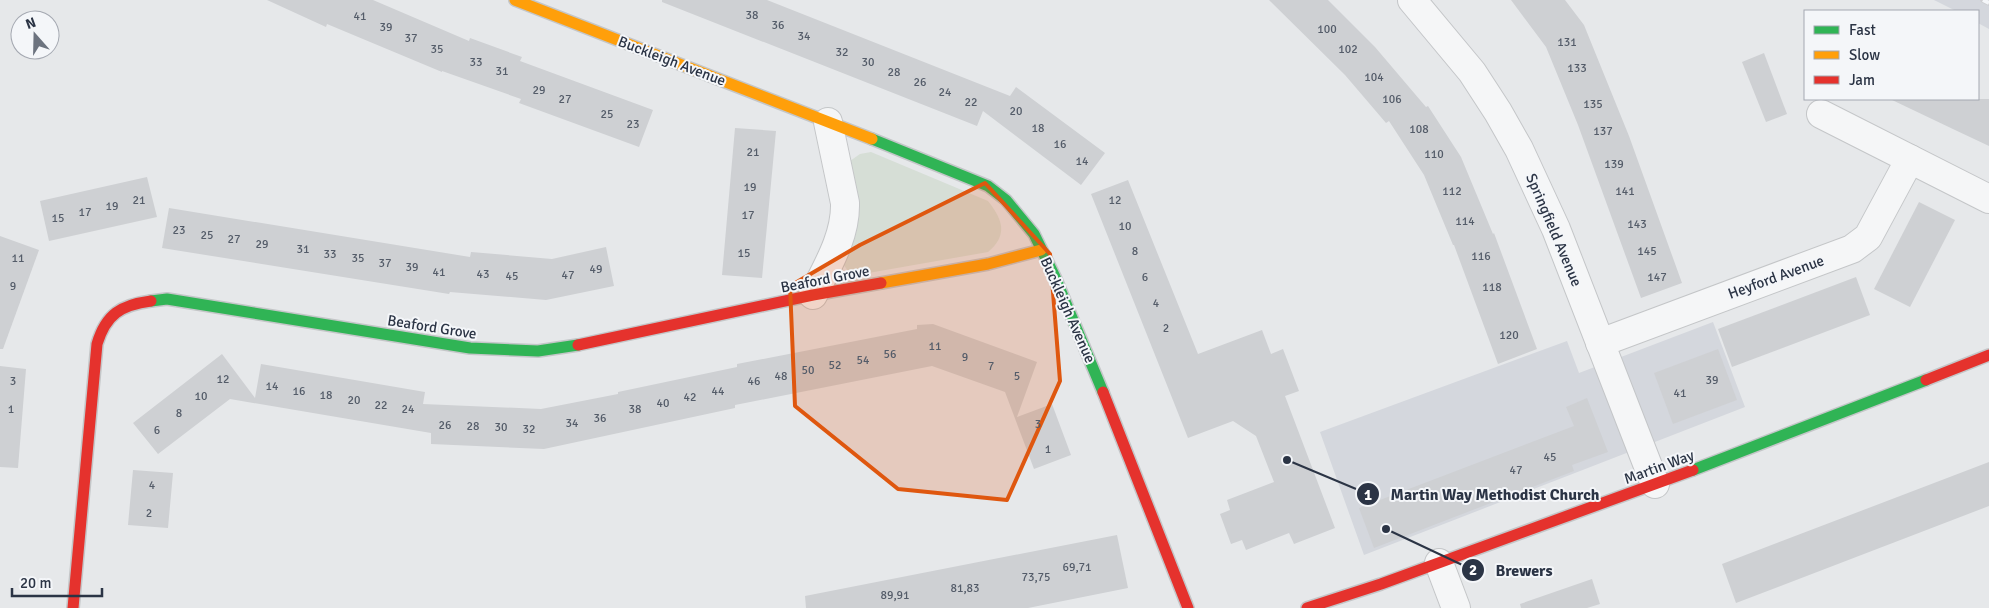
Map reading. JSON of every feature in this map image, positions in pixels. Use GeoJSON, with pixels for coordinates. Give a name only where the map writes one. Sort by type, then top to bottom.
{"type":"FeatureCollection","features":[{"type":"Feature","properties":{"kind":"street","name":"Buckleigh Avenue"},"geometry":{"type":"LineString","coordinates":[[515,0],[988,186],[1006,200],[1020,216],[1041,250],[1085,348],[1188,608]]}},
{"type":"Feature","properties":{"kind":"street","name":"Springfield Avenue"},"geometry":{"type":"LineString","coordinates":[[1412,0],[1472,72],[1519,149],[1556,228],[1655,484]]}},
{"type":"Feature","properties":{"kind":"street"},"geometry":{"type":"LineString","coordinates":[[1821,114],[1989,199]]}},
{"type":"Feature","properties":{"kind":"street"},"geometry":{"type":"LineString","coordinates":[[813,295],[831,260],[843,227],[845,214],[828,122]]}},
{"type":"Feature","properties":{"kind":"street","name":"Heyford Avenue"},"geometry":{"type":"LineString","coordinates":[[1600,343],[1852,249],[1868,237],[1910,159]]}},
{"type":"Feature","properties":{"kind":"street","name":"Beaford Grove"},"geometry":{"type":"LineString","coordinates":[[73,608],[97,344],[104,325],[116,312],[138,301],[167,299],[437,343],[500,352],[533,353],[561,349],[813,295],[988,264],[1041,250]]}},
{"type":"Feature","properties":{"kind":"street","name":"Martin Way"},"geometry":{"type":"LineString","coordinates":[[1307,608],[1440,563],[1759,446],[1989,355]]}},
{"type":"Feature","properties":{"kind":"street"},"geometry":{"type":"LineString","coordinates":[[1440,563],[1456,608]]}},
{"type":"Feature","properties":{"kind":"highlighted area"},"geometry":{"type":"Polygon","coordinates":[[[985,183],[1050,254],[1060,381],[1007,500],[898,489],[795,406],[790,286],[860,245],[985,183]]]}},
{"type":"Feature","properties":{"kind":"shaded area"},"geometry":{"type":"Polygon","coordinates":[[[1934,0],[1989,0],[1989,29],[1979,24],[1979,10],[1954,10],[1934,0]]]}},
{"type":"Feature","properties":{"kind":"shaded area"},"geometry":{"type":"Polygon","coordinates":[[[871,152],[988,201],[1000,221],[1001,233],[999,240],[988,252],[857,275],[848,271],[843,264],[850,161],[860,154],[871,152]]]}},
{"type":"Feature","properties":{"kind":"shaded area"},"geometry":{"type":"Polygon","coordinates":[[[1713,322],[1745,407],[1364,555],[1320,432],[1567,341],[1579,373],[1713,322]]]}},
{"type":"Feature","properties":{"kind":"building"},"geometry":{"type":"Polygon","coordinates":[[[267,0],[373,0],[469,41],[470,38],[522,57],[520,61],[653,110],[639,147],[519,103],[521,99],[442,72],[327,24],[326,27],[267,0]]]}},
{"type":"Feature","properties":{"kind":"building"},"geometry":{"type":"Polygon","coordinates":[[[662,0],[767,0],[1010,96],[1016,87],[1105,153],[1081,185],[983,111],[977,126],[662,2],[662,0]]]}},
{"type":"Feature","properties":{"kind":"building"},"geometry":{"type":"Polygon","coordinates":[[[1269,0],[1328,0],[1375,47],[1426,107],[1428,106],[1461,157],[1494,233],[1537,349],[1498,364],[1454,245],[1424,175],[1389,121],[1386,123],[1345,75],[1269,0]]]}},
{"type":"Feature","properties":{"kind":"building"},"geometry":{"type":"Polygon","coordinates":[[[1511,0],[1565,0],[1584,25],[1629,136],[1682,283],[1641,298],[1578,125],[1546,47],[1511,0]]]}},
{"type":"Feature","properties":{"kind":"building"},"geometry":{"type":"Polygon","coordinates":[[[1764,53],[1787,114],[1766,122],[1742,62],[1764,53]]]}},
{"type":"Feature","properties":{"kind":"building"},"geometry":{"type":"Polygon","coordinates":[[[1989,99],[1989,146],[1892,100],[1989,99]]]}},
{"type":"Feature","properties":{"kind":"building"},"geometry":{"type":"Polygon","coordinates":[[[735,128],[776,131],[762,278],[722,275],[735,128]]]}},
{"type":"Feature","properties":{"kind":"building"},"geometry":{"type":"Polygon","coordinates":[[[147,177],[157,217],[49,241],[40,201],[147,177]]]}},
{"type":"Feature","properties":{"kind":"building"},"geometry":{"type":"Polygon","coordinates":[[[1128,180],[1198,354],[1262,330],[1271,354],[1283,349],[1299,391],[1285,396],[1335,528],[1294,544],[1289,533],[1246,550],[1242,540],[1231,544],[1220,514],[1230,510],[1227,500],[1274,482],[1256,436],[1233,421],[1188,438],[1091,194],[1128,180]]]}},
{"type":"Feature","properties":{"kind":"building"},"geometry":{"type":"Polygon","coordinates":[[[1919,202],[1955,220],[1910,307],[1874,289],[1919,202]]]}},
{"type":"Feature","properties":{"kind":"building"},"geometry":{"type":"Polygon","coordinates":[[[169,208],[470,257],[471,252],[552,259],[606,247],[614,286],[546,300],[450,292],[449,294],[162,248],[169,208]]]}},
{"type":"Feature","properties":{"kind":"building"},"geometry":{"type":"Polygon","coordinates":[[[0,236],[39,250],[3,349],[0,349],[0,236]]]}},
{"type":"Feature","properties":{"kind":"building"},"geometry":{"type":"Polygon","coordinates":[[[1856,277],[1870,315],[1732,367],[1718,329],[1856,277]]]}},
{"type":"Feature","properties":{"kind":"building"},"geometry":{"type":"Polygon","coordinates":[[[933,324],[1037,362],[1017,417],[1052,404],[1071,455],[1034,469],[1005,392],[932,366],[735,405],[735,408],[544,449],[431,444],[431,433],[230,399],[158,454],[133,423],[222,354],[255,398],[261,364],[425,392],[423,404],[541,409],[737,367],[737,364],[917,329],[917,325],[933,324]]]}},
{"type":"Feature","properties":{"kind":"building"},"geometry":{"type":"Polygon","coordinates":[[[1718,349],[1737,400],[1673,424],[1654,373],[1718,349]]]}},
{"type":"Feature","properties":{"kind":"building"},"geometry":{"type":"Polygon","coordinates":[[[0,366],[26,369],[18,468],[0,467],[0,366]]]}},
{"type":"Feature","properties":{"kind":"building"},"geometry":{"type":"Polygon","coordinates":[[[1587,398],[1608,452],[1572,465],[1574,471],[1374,548],[1359,508],[1574,426],[1566,407],[1587,398]]]}},
{"type":"Feature","properties":{"kind":"building"},"geometry":{"type":"Polygon","coordinates":[[[1989,462],[1989,506],[1736,603],[1722,564],[1989,462]]]}},
{"type":"Feature","properties":{"kind":"building"},"geometry":{"type":"Polygon","coordinates":[[[133,470],[173,473],[168,528],[128,525],[133,470]]]}},
{"type":"Feature","properties":{"kind":"building"},"geometry":{"type":"Polygon","coordinates":[[[1117,535],[1128,588],[1028,608],[806,608],[805,596],[1117,535]]]}},
{"type":"Feature","properties":{"kind":"building"},"geometry":{"type":"Polygon","coordinates":[[[1592,579],[1600,604],[1587,608],[1521,608],[1520,604],[1592,579]]]}},
{"type":"Feature","properties":{"kind":"railway"},"geometry":{"type":"LineString","coordinates":[[1983,0],[1989,3]]}},
{"type":"Feature","properties":{"kind":"traffic: fast"},"geometry":{"type":"LineString","coordinates":[[872,139],[988,186],[1006,200],[1034,234],[1055,277],[1103,392]]}},
{"type":"Feature","properties":{"kind":"traffic: fast"},"geometry":{"type":"LineString","coordinates":[[151,301],[167,299],[470,348],[538,351],[578,345]]}},
{"type":"Feature","properties":{"kind":"traffic: fast"},"geometry":{"type":"LineString","coordinates":[[1693,470],[1926,380]]}},
{"type":"Feature","properties":{"kind":"traffic: slow"},"geometry":{"type":"LineString","coordinates":[[515,0],[872,139]]}},
{"type":"Feature","properties":{"kind":"traffic: slow"},"geometry":{"type":"LineString","coordinates":[[881,283],[988,264],[1041,250]]}},
{"type":"Feature","properties":{"kind":"traffic: jam"},"geometry":{"type":"LineString","coordinates":[[578,345],[813,295],[881,283]]}},
{"type":"Feature","properties":{"kind":"traffic: jam"},"geometry":{"type":"LineString","coordinates":[[73,608],[97,344],[105,325],[116,313],[131,305],[151,301]]}},
{"type":"Feature","properties":{"kind":"traffic: jam"},"geometry":{"type":"LineString","coordinates":[[1926,380],[1989,355]]}},
{"type":"Feature","properties":{"kind":"traffic: jam"},"geometry":{"type":"LineString","coordinates":[[1103,392],[1188,608]]}},
{"type":"Feature","properties":{"kind":"traffic: jam"},"geometry":{"type":"LineString","coordinates":[[1307,608],[1381,584],[1693,470]]}},
{"type":"Feature","properties":{"kind":"place","name":"Martin Way Methodist Church"},"geometry":{"type":"Point","coordinates":[1287,460]}},
{"type":"Feature","properties":{"kind":"place","name":"Brewers"},"geometry":{"type":"Point","coordinates":[1386,529]}}]}
